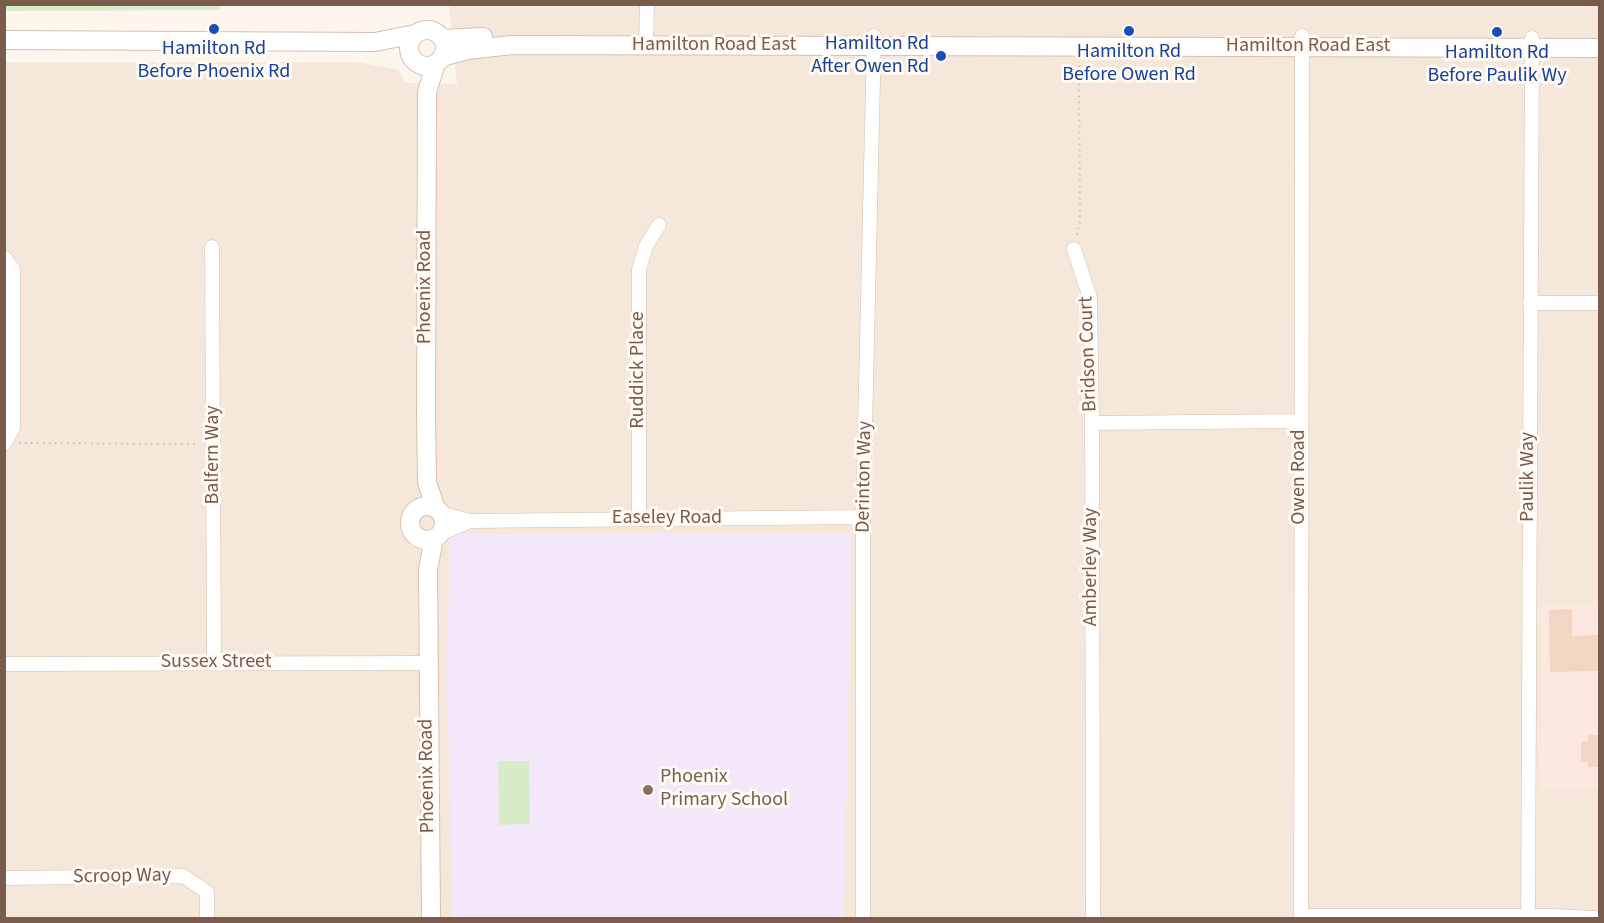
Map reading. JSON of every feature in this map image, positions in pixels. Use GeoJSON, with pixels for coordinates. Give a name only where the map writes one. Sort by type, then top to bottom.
{"type":"FeatureCollection","features":[{"type":"Feature","properties":{"kind":"main road"},"geometry":{"type":"LineString","coordinates":[[4,40],[375,42],[430,30],[431,56],[375,42]]}},
{"type":"Feature","properties":{"kind":"main road","name":"Phoenix Road"},"geometry":{"type":"LineString","coordinates":[[415,34],[410,44],[431,56],[427,92],[427,482],[438,511]]}},
{"type":"Feature","properties":{"kind":"main road","name":"Hamilton Road East"},"geometry":{"type":"LineString","coordinates":[[1532,44],[1599,37]]}},
{"type":"Feature","properties":{"kind":"main road","name":"Hamilton Road East"},"geometry":{"type":"LineString","coordinates":[[431,56],[646,41],[1302,42],[1532,44],[1599,48]]}},
{"type":"Feature","properties":{"kind":"main road","name":"Phoenix Road"},"geometry":{"type":"LineString","coordinates":[[416,511],[427,482]]}},
{"type":"Feature","properties":{"kind":"main road"},"geometry":{"type":"LineString","coordinates":[[427,506],[438,511],[444,522],[431,536],[410,523],[416,511],[427,506]]}},
{"type":"Feature","properties":{"kind":"main road","name":"Phoenix Road"},"geometry":{"type":"LineString","coordinates":[[429,916],[427,663],[428,570],[431,536]]}},
{"type":"Feature","properties":{"kind":"street"},"geometry":{"type":"LineString","coordinates":[[646,41],[647,4]]}},
{"type":"Feature","properties":{"kind":"street","name":"Derinton Way"},"geometry":{"type":"LineString","coordinates":[[863,918],[863,518],[874,41]]}},
{"type":"Feature","properties":{"kind":"street","name":"Owen Road"},"geometry":{"type":"LineString","coordinates":[[1301,917],[1302,42]]}},
{"type":"Feature","properties":{"kind":"street","name":"Paulik Way"},"geometry":{"type":"LineString","coordinates":[[1528,916],[1532,44]]}},
{"type":"Feature","properties":{"kind":"street","name":"Ruddick Place"},"geometry":{"type":"LineString","coordinates":[[639,519],[639,270],[646,246],[659,225]]}},
{"type":"Feature","properties":{"kind":"street","name":"Balfern Way"},"geometry":{"type":"LineString","coordinates":[[212,247],[214,663]]}},
{"type":"Feature","properties":{"kind":"street","name":"Bridson Court"},"geometry":{"type":"LineString","coordinates":[[1074,249],[1090,298],[1092,423]]}},
{"type":"Feature","properties":{"kind":"street"},"geometry":{"type":"LineString","coordinates":[[4,257],[13,269],[13,428],[6,444]]}},
{"type":"Feature","properties":{"kind":"street"},"geometry":{"type":"LineString","coordinates":[[1530,303],[1599,303]]}},
{"type":"Feature","properties":{"kind":"street"},"geometry":{"type":"LineString","coordinates":[[1092,423],[1300,422]]}},
{"type":"Feature","properties":{"kind":"street","name":"Amberley Way"},"geometry":{"type":"LineString","coordinates":[[1092,423],[1093,918]]}},
{"type":"Feature","properties":{"kind":"street","name":"Easeley Road"},"geometry":{"type":"LineString","coordinates":[[438,511],[470,521],[863,518]]}},
{"type":"Feature","properties":{"kind":"street","name":"Easeley Road"},"geometry":{"type":"LineString","coordinates":[[431,536],[470,521]]}},
{"type":"Feature","properties":{"kind":"street","name":"Sussex Street"},"geometry":{"type":"LineString","coordinates":[[4,664],[427,663]]}},
{"type":"Feature","properties":{"kind":"street","name":"Scroop Way"},"geometry":{"type":"LineString","coordinates":[[4,878],[183,876],[207,892],[207,918]]}},
{"type":"Feature","properties":{"kind":"street"},"geometry":{"type":"LineString","coordinates":[[1301,917],[1595,918]]}},
{"type":"Feature","properties":{"kind":"path"},"geometry":{"type":"LineString","coordinates":[[1074,249],[1080,221],[1079,54]]}},
{"type":"Feature","properties":{"kind":"path"},"geometry":{"type":"LineString","coordinates":[[6,444],[214,444]]}},
{"type":"Feature","properties":{"kind":"shaded area"},"geometry":{"type":"Polygon","coordinates":[[[449,4],[1599,5],[1599,918],[5,918],[4,62],[359,62],[399,70],[405,83],[457,84],[449,4]]]}},
{"type":"Feature","properties":{"kind":"shaded area","name":"Phoenix Primary School"},"geometry":{"type":"Polygon","coordinates":[[[450,534],[852,534],[844,918],[452,918],[447,662],[450,534]]]}},
{"type":"Feature","properties":{"kind":"shaded area"},"geometry":{"type":"Polygon","coordinates":[[[1540,606],[1599,606],[1599,789],[1541,789],[1540,606]]]}},
{"type":"Feature","properties":{"kind":"green space"},"geometry":{"type":"Polygon","coordinates":[[[5,4],[219,4],[220,10],[4,11],[5,4]]]}},
{"type":"Feature","properties":{"kind":"green space"},"geometry":{"type":"Polygon","coordinates":[[[498,761],[529,761],[530,824],[499,825],[498,761]]]}},
{"type":"Feature","properties":{"kind":"building"},"geometry":{"type":"Polygon","coordinates":[[[1572,609],[1572,636],[1599,635],[1599,671],[1550,672],[1549,610],[1572,609]]]}},
{"type":"Feature","properties":{"kind":"building"},"geometry":{"type":"Polygon","coordinates":[[[1588,735],[1599,735],[1599,767],[1588,767],[1588,762],[1581,762],[1581,742],[1588,741],[1588,735]]]}},
{"type":"Feature","properties":{"kind":"place","name":"Hamilton Rd Before Phoenix Rd"},"geometry":{"type":"Point","coordinates":[214,29]}},
{"type":"Feature","properties":{"kind":"place","name":"Hamilton Rd Before Owen Rd"},"geometry":{"type":"Point","coordinates":[1129,31]}},
{"type":"Feature","properties":{"kind":"place","name":"Hamilton Rd Before Paulik Wy"},"geometry":{"type":"Point","coordinates":[1497,32]}},
{"type":"Feature","properties":{"kind":"place","name":"Hamilton Rd After Owen Rd"},"geometry":{"type":"Point","coordinates":[941,56]}},
{"type":"Feature","properties":{"kind":"place","name":"Phoenix Primary School"},"geometry":{"type":"Point","coordinates":[648,790]}}]}
